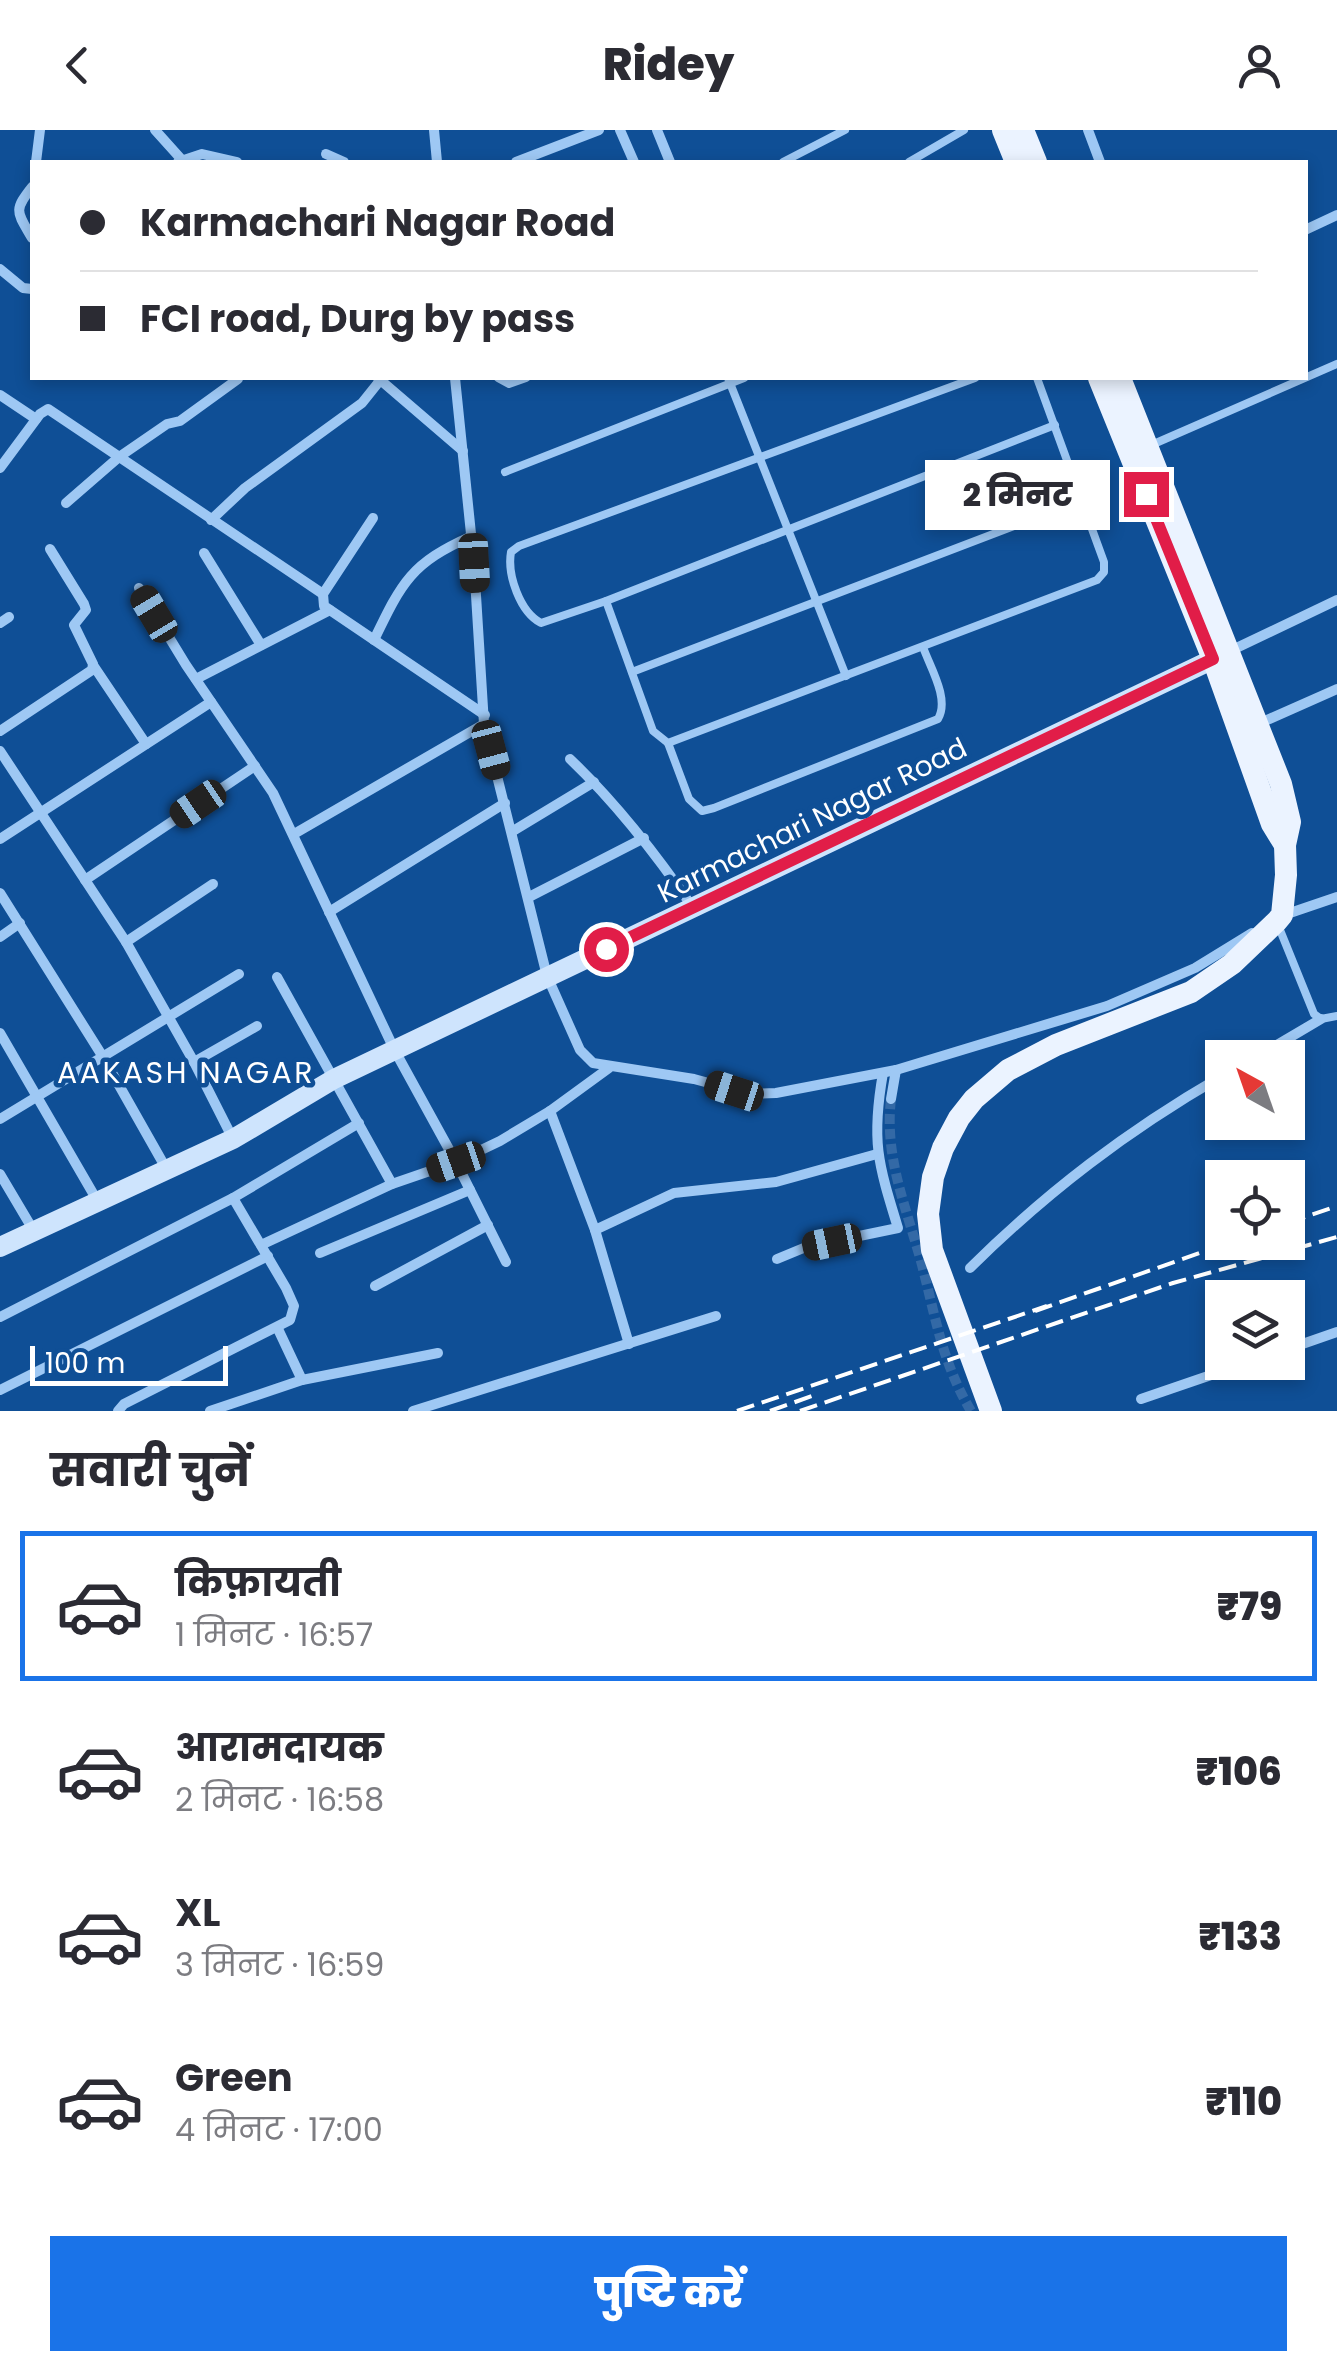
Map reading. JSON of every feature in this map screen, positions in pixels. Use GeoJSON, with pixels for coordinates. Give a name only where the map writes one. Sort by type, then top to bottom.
{"type":"FeatureCollection","features":[{"type":"Feature","properties":{"kind":"main road"},"geometry":{"type":"LineString","coordinates":[[1003,130],[1015,160]]}},
{"type":"Feature","properties":{"kind":"main road"},"geometry":{"type":"LineString","coordinates":[[1023,130],[1035,160]]}},
{"type":"Feature","properties":{"kind":"main road"},"geometry":{"type":"LineString","coordinates":[[1100,380],[1139,450]]}},
{"type":"Feature","properties":{"kind":"main road"},"geometry":{"type":"LineString","coordinates":[[1121,380],[1139,450],[1220,655],[1272,824],[1285,845]]}},
{"type":"Feature","properties":{"kind":"main road"},"geometry":{"type":"LineString","coordinates":[[990,1411],[932,1250],[928,1214],[942,1148],[959,1118],[974,1099],[1008,1070],[1056,1044],[1191,992],[1232,964],[1279,918],[1290,822],[1258,724],[1220,655]]}},
{"type":"Feature","properties":{"kind":"street"},"geometry":{"type":"LineString","coordinates":[[36,160],[40,130]]}},
{"type":"Feature","properties":{"kind":"street"},"geometry":{"type":"LineString","coordinates":[[155,130],[179,160]]}},
{"type":"Feature","properties":{"kind":"street"},"geometry":{"type":"LineString","coordinates":[[434,130],[437,160]]}},
{"type":"Feature","properties":{"kind":"street"},"geometry":{"type":"LineString","coordinates":[[521,160],[599,130]]}},
{"type":"Feature","properties":{"kind":"street"},"geometry":{"type":"LineString","coordinates":[[620,130],[630,160]]}},
{"type":"Feature","properties":{"kind":"street"},"geometry":{"type":"LineString","coordinates":[[657,130],[669,160]]}},
{"type":"Feature","properties":{"kind":"street"},"geometry":{"type":"LineString","coordinates":[[1088,130],[1099,160]]}},
{"type":"Feature","properties":{"kind":"street"},"geometry":{"type":"LineString","coordinates":[[183,160],[202,154],[228,160]]}},
{"type":"Feature","properties":{"kind":"street"},"geometry":{"type":"LineString","coordinates":[[326,154],[340,160]]}},
{"type":"Feature","properties":{"kind":"street"},"geometry":{"type":"LineString","coordinates":[[30,190],[18,210],[30,234]]}},
{"type":"Feature","properties":{"kind":"street"},"geometry":{"type":"LineString","coordinates":[[1308,229],[1337,216]]}},
{"type":"Feature","properties":{"kind":"street"},"geometry":{"type":"LineString","coordinates":[[0,269],[23,288],[30,289]]}},
{"type":"Feature","properties":{"kind":"street"},"geometry":{"type":"LineString","coordinates":[[66,503],[119,457],[238,380]]}},
{"type":"Feature","properties":{"kind":"street"},"geometry":{"type":"LineString","coordinates":[[211,520],[257,479],[362,403],[379,380]]}},
{"type":"Feature","properties":{"kind":"street"},"geometry":{"type":"LineString","coordinates":[[382,380],[464,451]]}},
{"type":"Feature","properties":{"kind":"street"},"geometry":{"type":"LineString","coordinates":[[455,380],[472,536],[484,719],[547,976],[580,1050],[593,1063],[694,1079],[749,1094],[776,1094],[883,1073],[1107,1006],[1194,968],[1279,918],[1337,897]]}},
{"type":"Feature","properties":{"kind":"street"},"geometry":{"type":"LineString","coordinates":[[0,395],[36,420]]}},
{"type":"Feature","properties":{"kind":"street"},"geometry":{"type":"LineString","coordinates":[[0,468],[48,409],[322,594]]}},
{"type":"Feature","properties":{"kind":"street"},"geometry":{"type":"LineString","coordinates":[[373,518],[321,601],[484,719]]}},
{"type":"Feature","properties":{"kind":"street"},"geometry":{"type":"LineString","coordinates":[[374,640],[409,574],[440,550],[472,536]]}},
{"type":"Feature","properties":{"kind":"street"},"geometry":{"type":"LineString","coordinates":[[50,549],[84,604],[86,610],[74,625],[93,664],[146,744]]}},
{"type":"Feature","properties":{"kind":"street"},"geometry":{"type":"LineString","coordinates":[[204,553],[261,645]]}},
{"type":"Feature","properties":{"kind":"street"},"geometry":{"type":"LineString","coordinates":[[139,588],[256,766],[294,834],[395,1051],[506,1262]]}},
{"type":"Feature","properties":{"kind":"street"},"geometry":{"type":"LineString","coordinates":[[1220,655],[1337,600]]}},
{"type":"Feature","properties":{"kind":"street"},"geometry":{"type":"LineString","coordinates":[[196,678],[330,610]]}},
{"type":"Feature","properties":{"kind":"street","name":"Karmachari Nagar Road"},"geometry":{"type":"LineString","coordinates":[[0,1247],[233,1140],[334,1080],[1220,655]]}},
{"type":"Feature","properties":{"kind":"street"},"geometry":{"type":"LineString","coordinates":[[0,731],[88,674],[93,664]]}},
{"type":"Feature","properties":{"kind":"street"},"geometry":{"type":"LineString","coordinates":[[1258,724],[1337,689]]}},
{"type":"Feature","properties":{"kind":"street"},"geometry":{"type":"LineString","coordinates":[[0,839],[212,702]]}},
{"type":"Feature","properties":{"kind":"street"},"geometry":{"type":"LineString","coordinates":[[294,834],[484,719]]}},
{"type":"Feature","properties":{"kind":"street"},"geometry":{"type":"LineString","coordinates":[[0,751],[126,942],[233,1140]]}},
{"type":"Feature","properties":{"kind":"street"},"geometry":{"type":"LineString","coordinates":[[570,759],[644,838],[693,908]]}},
{"type":"Feature","properties":{"kind":"street"},"geometry":{"type":"LineString","coordinates":[[85,880],[256,766]]}},
{"type":"Feature","properties":{"kind":"street"},"geometry":{"type":"LineString","coordinates":[[512,830],[594,782]]}},
{"type":"Feature","properties":{"kind":"street"},"geometry":{"type":"LineString","coordinates":[[330,912],[506,804]]}},
{"type":"Feature","properties":{"kind":"street"},"geometry":{"type":"LineString","coordinates":[[529,897],[644,838]]}},
{"type":"Feature","properties":{"kind":"street"},"geometry":{"type":"LineString","coordinates":[[126,942],[213,884]]}},
{"type":"Feature","properties":{"kind":"street"},"geometry":{"type":"LineString","coordinates":[[0,893],[103,1057],[168,1171]]}},
{"type":"Feature","properties":{"kind":"street"},"geometry":{"type":"LineString","coordinates":[[0,937],[20,923]]}},
{"type":"Feature","properties":{"kind":"street"},"geometry":{"type":"LineString","coordinates":[[0,1119],[238,974]]}},
{"type":"Feature","properties":{"kind":"street"},"geometry":{"type":"LineString","coordinates":[[277,977],[392,1184]]}},
{"type":"Feature","properties":{"kind":"street"},"geometry":{"type":"LineString","coordinates":[[1285,1040],[1321,1019]]}},
{"type":"Feature","properties":{"kind":"street"},"geometry":{"type":"LineString","coordinates":[[194,1062],[257,1026]]}},
{"type":"Feature","properties":{"kind":"street"},"geometry":{"type":"LineString","coordinates":[[0,1034],[99,1203]]}},
{"type":"Feature","properties":{"kind":"street"},"geometry":{"type":"LineString","coordinates":[[261,1245],[392,1184],[456,1162],[550,1111],[609,1068]]}},
{"type":"Feature","properties":{"kind":"street"},"geometry":{"type":"LineString","coordinates":[[891,1099],[896,1070]]}},
{"type":"Feature","properties":{"kind":"street"},"geometry":{"type":"LineString","coordinates":[[777,1258],[806,1247],[898,1228],[877,1154],[876,1118],[883,1073]]}},
{"type":"Feature","properties":{"kind":"street"},"geometry":{"type":"LineString","coordinates":[[970,1268],[1028,1211],[1094,1158],[1205,1087]]}},
{"type":"Feature","properties":{"kind":"street"},"geometry":{"type":"LineString","coordinates":[[550,1111],[595,1230],[629,1344]]}},
{"type":"Feature","properties":{"kind":"street"},"geometry":{"type":"LineString","coordinates":[[0,1317],[233,1198],[360,1124]]}},
{"type":"Feature","properties":{"kind":"street"},"geometry":{"type":"LineString","coordinates":[[595,1230],[674,1193],[776,1182],[877,1154]]}},
{"type":"Feature","properties":{"kind":"street"},"geometry":{"type":"LineString","coordinates":[[0,1174],[35,1233]]}},
{"type":"Feature","properties":{"kind":"street"},"geometry":{"type":"LineString","coordinates":[[320,1252],[470,1190]]}},
{"type":"Feature","properties":{"kind":"street"},"geometry":{"type":"LineString","coordinates":[[118,1411],[124,1404],[290,1320],[294,1306],[233,1198]]}},
{"type":"Feature","properties":{"kind":"street"},"geometry":{"type":"LineString","coordinates":[[375,1286],[488,1225]]}},
{"type":"Feature","properties":{"kind":"street"},"geometry":{"type":"LineString","coordinates":[[0,1390],[268,1256]]}},
{"type":"Feature","properties":{"kind":"street"},"geometry":{"type":"LineString","coordinates":[[413,1411],[716,1316]]}},
{"type":"Feature","properties":{"kind":"street"},"geometry":{"type":"LineString","coordinates":[[278,1329],[302,1380]]}},
{"type":"Feature","properties":{"kind":"street"},"geometry":{"type":"LineString","coordinates":[[1305,1343],[1337,1332]]}},
{"type":"Feature","properties":{"kind":"street"},"geometry":{"type":"LineString","coordinates":[[210,1411],[302,1380],[438,1353]]}},
{"type":"Feature","properties":{"kind":"street"},"geometry":{"type":"LineString","coordinates":[[1141,1399],[1205,1377]]}},
{"type":"Feature","properties":{"kind":"lane"},"geometry":{"type":"LineString","coordinates":[[787,160],[845,130]]}},
{"type":"Feature","properties":{"kind":"lane"},"geometry":{"type":"LineString","coordinates":[[942,130],[948,140]]}},
{"type":"Feature","properties":{"kind":"lane"},"geometry":{"type":"LineString","coordinates":[[913,160],[964,130]]}},
{"type":"Feature","properties":{"kind":"lane"},"geometry":{"type":"LineString","coordinates":[[1308,377],[1337,364]]}},
{"type":"Feature","properties":{"kind":"lane"},"geometry":{"type":"LineString","coordinates":[[506,472],[729,380],[846,676]]}},
{"type":"Feature","properties":{"kind":"lane"},"geometry":{"type":"LineString","coordinates":[[969,380],[529,542],[510,552],[509,564],[524,610],[541,623],[606,601],[1054,425]]}},
{"type":"Feature","properties":{"kind":"lane"},"geometry":{"type":"LineString","coordinates":[[668,743],[1098,580],[1104,572],[1104,562],[1038,380]]}},
{"type":"Feature","properties":{"kind":"lane"},"geometry":{"type":"LineString","coordinates":[[1139,450],[1300,380]]}},
{"type":"Feature","properties":{"kind":"lane"},"geometry":{"type":"LineString","coordinates":[[632,672],[1082,500]]}},
{"type":"Feature","properties":{"kind":"lane"},"geometry":{"type":"LineString","coordinates":[[606,601],[653,730],[668,743],[695,807],[702,811],[938,719],[943,710],[942,700],[923,646]]}},
{"type":"Feature","properties":{"kind":"lane"},"geometry":{"type":"LineString","coordinates":[[1279,918],[1314,1014],[1321,1019],[1337,1016]]}},
{"type":"Feature","properties":{"kind":"tunnel"},"geometry":{"type":"LineString","coordinates":[[891,1099],[891,1142],[898,1183],[946,1358],[971,1411]]}},
{"type":"Feature","properties":{"kind":"railway"},"geometry":{"type":"LineString","coordinates":[[1305,1217],[1337,1206]]}},
{"type":"Feature","properties":{"kind":"railway"},"geometry":{"type":"LineString","coordinates":[[800,1411],[1173,1283],[1337,1237]]}},
{"type":"Feature","properties":{"kind":"railway"},"geometry":{"type":"LineString","coordinates":[[1035,1311],[1205,1251]]}},
{"type":"Feature","properties":{"kind":"railway"},"geometry":{"type":"LineString","coordinates":[[737,1411],[1047,1306]]}},
{"type":"Feature","properties":{"kind":"railway"},"geometry":{"type":"LineString","coordinates":[[770,1411],[812,1396]]}},
{"type":"Feature","properties":{"kind":"district","name":"AAKASH NAGAR"},"geometry":{"type":"Point","coordinates":[186,1073]}},
{"type":"Feature","properties":{"kind":"route"},"geometry":{"type":"LineString","coordinates":[[606,949],[1213,659],[1146,494]]}}]}
